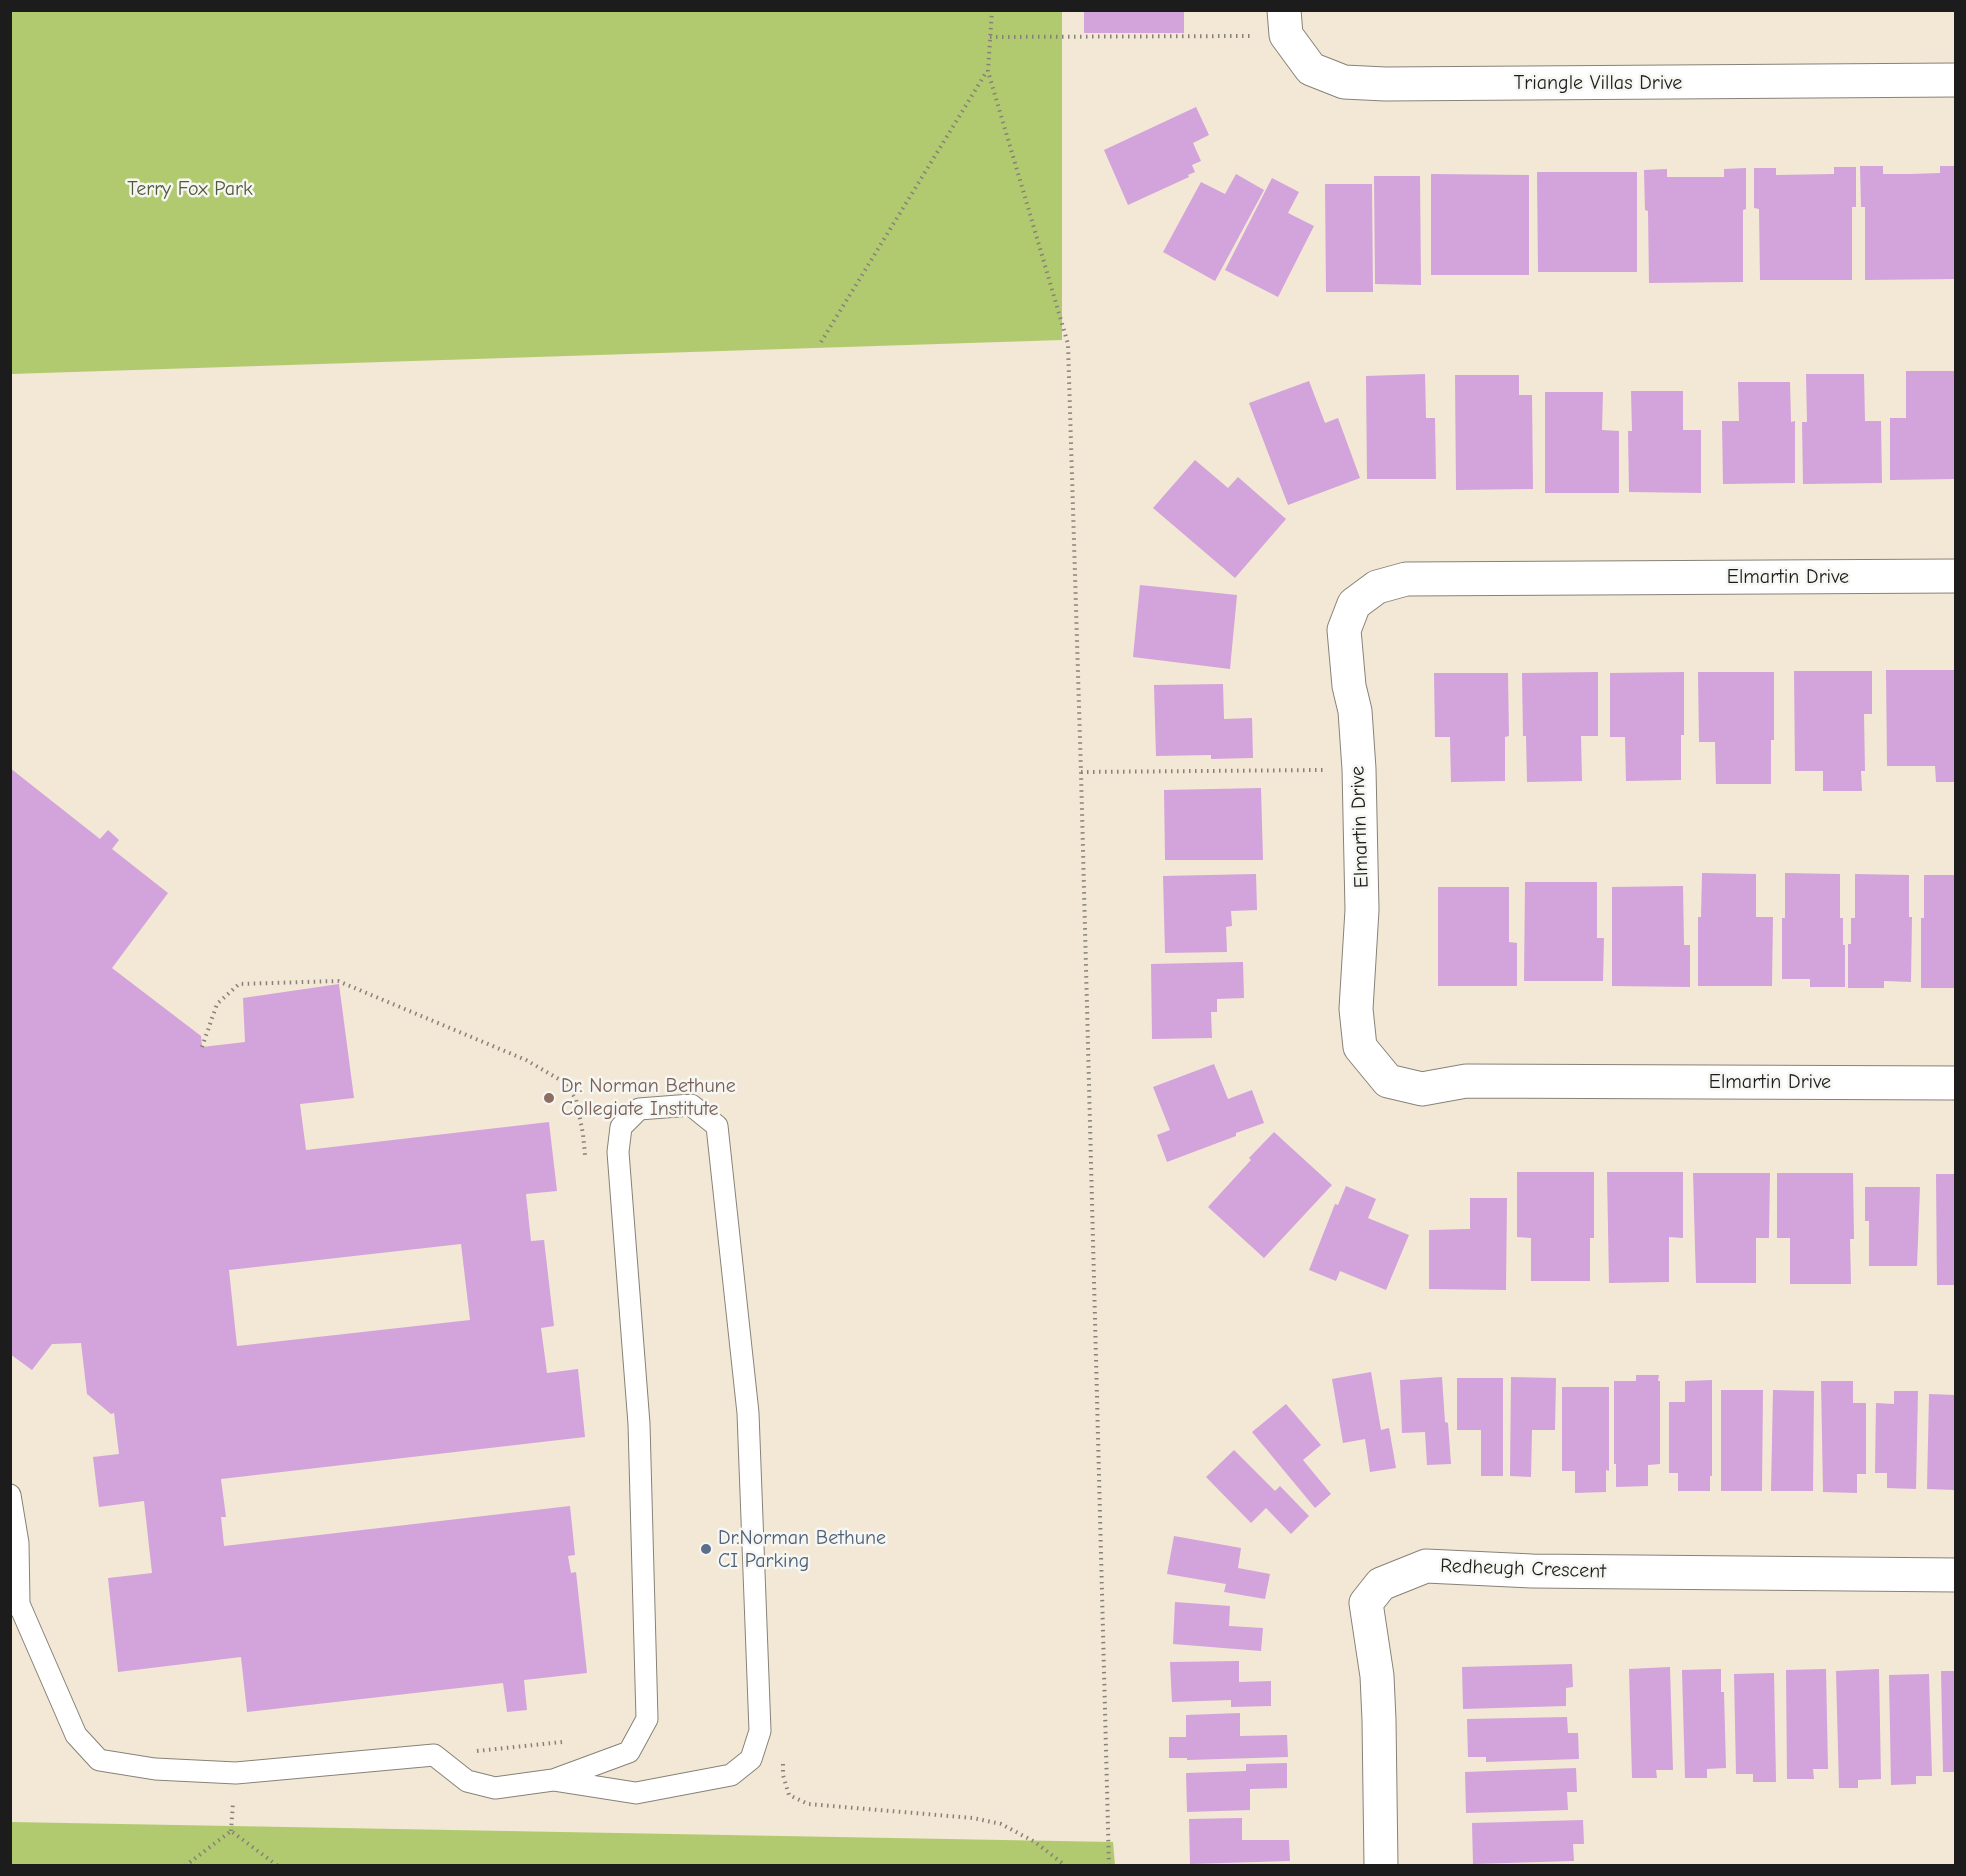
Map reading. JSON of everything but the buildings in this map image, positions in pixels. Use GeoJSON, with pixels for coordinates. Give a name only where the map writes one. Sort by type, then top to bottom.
{"type":"FeatureCollection","features":[{"type":"Feature","properties":{"kind":"street","name":"Triangle Villas Drive"},"geometry":{"type":"LineString","coordinates":[[1285,23],[1311,69],[1344,82],[1385,84],[1956,80]]}},
{"type":"Feature","properties":{"kind":"street","name":"Elmartin Drive"},"geometry":{"type":"LineString","coordinates":[[1956,576],[1406,579],[1377,587],[1354,604],[1344,630],[1349,686],[1355,711],[1359,769],[1362,910],[1356,1009],[1360,1047],[1388,1081],[1422,1089],[1466,1081],[1956,1083]]}},
{"type":"Feature","properties":{"kind":"street","name":"Redheugh Crescent"},"geometry":{"type":"LineString","coordinates":[[1381,1866],[1379,1709],[1377,1676],[1366,1603],[1381,1584],[1426,1566],[1532,1571],[1956,1575]]}},
{"type":"Feature","properties":{"kind":"lane"},"geometry":{"type":"LineString","coordinates":[[10,1495],[18,1543],[15,1604],[76,1736],[99,1760],[155,1769],[236,1773],[434,1755],[467,1781],[495,1788],[553,1780],[629,1752],[647,1719],[639,1424],[618,1152],[621,1127],[639,1109],[691,1105],[717,1126],[749,1420],[760,1731],[751,1759],[731,1776],[636,1793],[553,1780]]}},
{"type":"Feature","properties":{"kind":"path"},"geometry":{"type":"LineString","coordinates":[[992,10],[988,71],[1068,344],[1109,1866]]}},
{"type":"Feature","properties":{"kind":"path"},"geometry":{"type":"LineString","coordinates":[[990,37],[1285,23]]}},
{"type":"Feature","properties":{"kind":"path"},"geometry":{"type":"LineString","coordinates":[[821,342],[988,71]]}},
{"type":"Feature","properties":{"kind":"path"},"geometry":{"type":"LineString","coordinates":[[1081,772],[1359,769]]}},
{"type":"Feature","properties":{"kind":"path"},"geometry":{"type":"LineString","coordinates":[[202,1047],[218,1004],[239,984],[338,981],[526,1060],[564,1082],[576,1099],[585,1157]]}},
{"type":"Feature","properties":{"kind":"path"},"geometry":{"type":"LineString","coordinates":[[434,1755],[564,1742]]}},
{"type":"Feature","properties":{"kind":"path"},"geometry":{"type":"LineString","coordinates":[[783,1764],[783,1775],[789,1794],[808,1804],[973,1818],[1002,1824],[1035,1842],[1066,1866]]}},
{"type":"Feature","properties":{"kind":"path"},"geometry":{"type":"LineString","coordinates":[[185,1866],[231,1831],[278,1866]]}},
{"type":"Feature","properties":{"kind":"green space","name":"Terry Fox Park"},"geometry":{"type":"Polygon","coordinates":[[[10,11],[1062,11],[1062,340],[11,374],[10,11]]]}},
{"type":"Feature","properties":{"kind":"green space"},"geometry":{"type":"Polygon","coordinates":[[[11,1822],[1113,1842],[1115,1865],[11,1866],[11,1822]]]}},
{"type":"Feature","properties":{"kind":"place","name":"Dr. Norman Bethune Collegiate Institute"},"geometry":{"type":"Point","coordinates":[549,1098]}},
{"type":"Feature","properties":{"kind":"place","name":"Dr.Norman Bethune CI Parking"},"geometry":{"type":"Point","coordinates":[706,1549]}}]}
